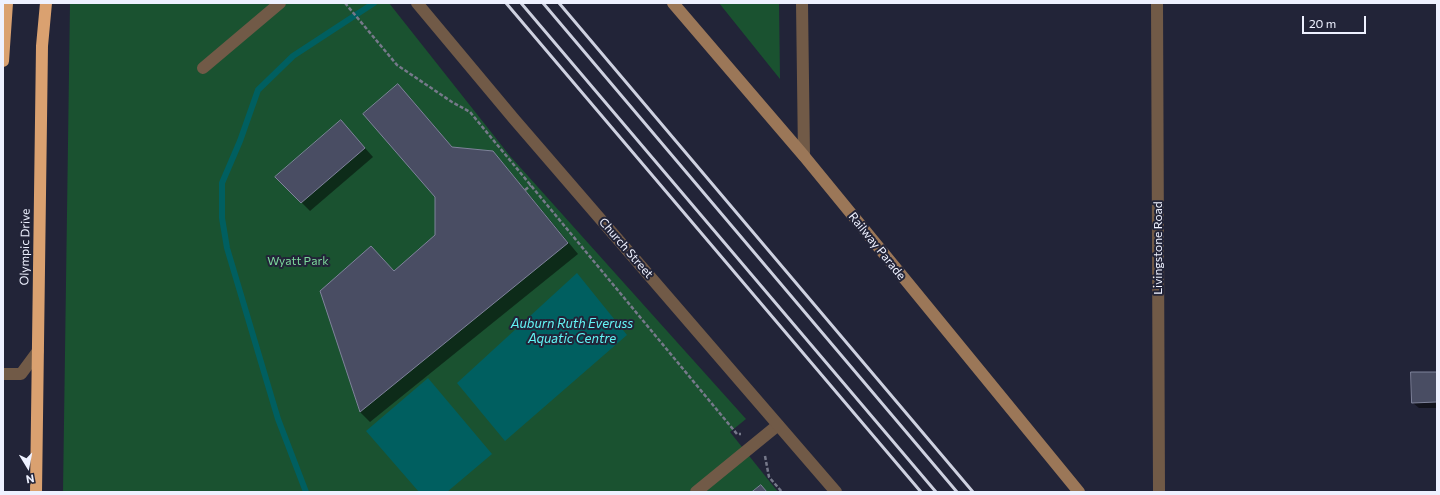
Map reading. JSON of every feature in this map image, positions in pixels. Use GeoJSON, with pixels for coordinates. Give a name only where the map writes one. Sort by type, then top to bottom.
{"type":"FeatureCollection","features":[{"type":"Feature","properties":{"kind":"highway"},"geometry":{"type":"LineString","coordinates":[[3,61],[7,3]]}},
{"type":"Feature","properties":{"kind":"highway","name":"Olympic Drive"},"geometry":{"type":"LineString","coordinates":[[36,492],[42,46],[46,3]]}},
{"type":"Feature","properties":{"kind":"street"},"geometry":{"type":"LineString","coordinates":[[203,68],[280,3]]}},
{"type":"Feature","properties":{"kind":"street","name":"Church Street"},"geometry":{"type":"LineString","coordinates":[[417,3],[519,125],[836,492]]}},
{"type":"Feature","properties":{"kind":"street","name":"Railway Parade"},"geometry":{"type":"LineString","coordinates":[[673,3],[804,156],[1079,492]]}},
{"type":"Feature","properties":{"kind":"street"},"geometry":{"type":"LineString","coordinates":[[802,3],[804,156]]}},
{"type":"Feature","properties":{"kind":"street","name":"Livingstone Road"},"geometry":{"type":"LineString","coordinates":[[1157,3],[1159,492]]}},
{"type":"Feature","properties":{"kind":"street"},"geometry":{"type":"LineString","coordinates":[[3,374],[21,374],[38,351]]}},
{"type":"Feature","properties":{"kind":"street"},"geometry":{"type":"LineString","coordinates":[[696,492],[778,425]]}},
{"type":"Feature","properties":{"kind":"path"},"geometry":{"type":"LineString","coordinates":[[345,3],[397,65],[452,102],[470,112],[737,434],[747,436],[757,442],[764,452],[769,477],[782,492]]}},
{"type":"Feature","properties":{"kind":"path"},"geometry":{"type":"LineString","coordinates":[[525,190],[531,185]]}},
{"type":"Feature","properties":{"kind":"green space","name":"Wyatt Park"},"geometry":{"type":"Polygon","coordinates":[[[70,3],[389,3],[510,156],[746,419],[730,432],[778,492],[63,492],[70,3]]]}},
{"type":"Feature","properties":{"kind":"green space"},"geometry":{"type":"Polygon","coordinates":[[[719,3],[779,3],[780,79],[719,3]]]}},
{"type":"Feature","properties":{"kind":"water","name":"Auburn Ruth Everuss Aquatic Centre"},"geometry":{"type":"Polygon","coordinates":[[[577,273],[627,335],[505,441],[457,383],[577,273]]]}},
{"type":"Feature","properties":{"kind":"water"},"geometry":{"type":"Polygon","coordinates":[[[428,378],[492,454],[447,492],[419,492],[366,431],[428,378]]]}},
{"type":"Feature","properties":{"kind":"building"},"geometry":{"type":"Polygon","coordinates":[[[398,84],[452,147],[493,151],[568,243],[360,412],[320,291],[371,246],[394,271],[435,235],[435,197],[363,114],[398,84]]]}},
{"type":"Feature","properties":{"kind":"building"},"geometry":{"type":"Polygon","coordinates":[[[341,120],[365,148],[301,203],[275,177],[341,120]]]}},
{"type":"Feature","properties":{"kind":"building"},"geometry":{"type":"Polygon","coordinates":[[[1411,372],[1437,372],[1437,402],[1412,403],[1411,372]]]}},
{"type":"Feature","properties":{"kind":"building"},"geometry":{"type":"Polygon","coordinates":[[[761,485],[767,492],[752,492],[761,485]]]}},
{"type":"Feature","properties":{"kind":"waterway"},"geometry":{"type":"LineString","coordinates":[[306,492],[278,419],[227,248],[222,218],[222,183],[240,141],[258,90],[293,56],[374,3]]}},
{"type":"Feature","properties":{"kind":"railway"},"geometry":{"type":"LineString","coordinates":[[506,3],[921,492]]}},
{"type":"Feature","properties":{"kind":"railway"},"geometry":{"type":"LineString","coordinates":[[521,3],[936,492]]}},
{"type":"Feature","properties":{"kind":"railway"},"geometry":{"type":"LineString","coordinates":[[543,3],[957,492]]}},
{"type":"Feature","properties":{"kind":"railway"},"geometry":{"type":"LineString","coordinates":[[559,3],[973,492]]}}]}
